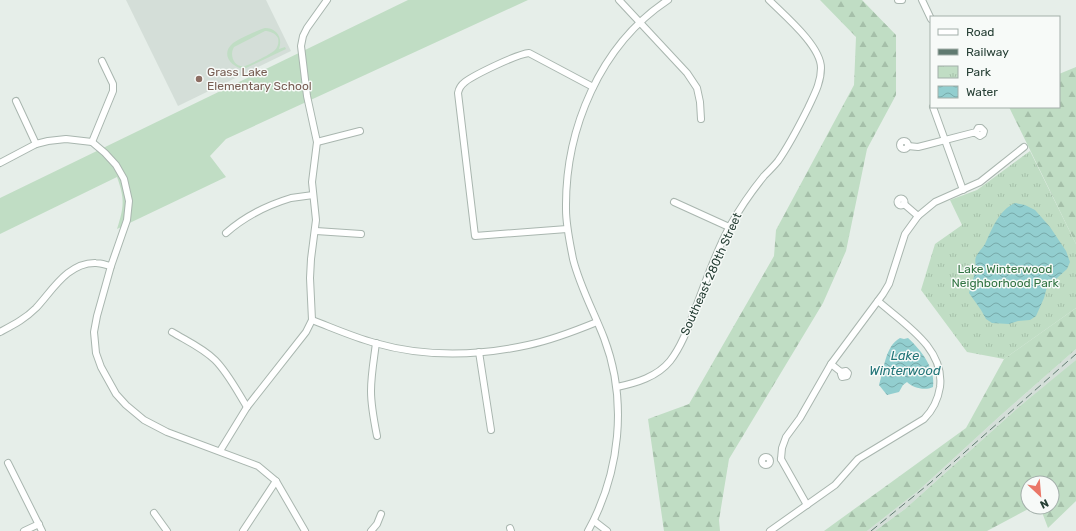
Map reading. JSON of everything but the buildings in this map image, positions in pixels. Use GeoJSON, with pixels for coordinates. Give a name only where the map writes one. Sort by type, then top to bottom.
{"type":"FeatureCollection","features":[{"type":"Feature","properties":{"kind":"street"},"geometry":{"type":"LineString","coordinates":[[220,451],[247,407],[306,332],[312,320],[310,278],[316,220],[312,182],[317,142],[307,96],[301,42],[326,0]]}},
{"type":"Feature","properties":{"kind":"street"},"geometry":{"type":"LineString","coordinates":[[619,0],[681,66],[693,82],[697,88],[701,119]]}},
{"type":"Feature","properties":{"kind":"street"},"geometry":{"type":"LineString","coordinates":[[588,531],[604,498],[614,460],[618,416],[617,387],[609,354],[577,274],[567,230],[566,180],[571,149],[582,111],[593,87],[605,66],[620,45],[640,23],[668,0]]}},
{"type":"Feature","properties":{"kind":"street","name":"Southeast 280th Street"},"geometry":{"type":"LineString","coordinates":[[617,387],[642,380],[662,369],[670,361],[687,330],[710,270],[729,227],[742,204],[777,162],[794,136],[816,92],[821,75],[820,62],[813,47],[769,0]]}},
{"type":"Feature","properties":{"kind":"street"},"geometry":{"type":"LineString","coordinates":[[922,0],[930,17]]}},
{"type":"Feature","properties":{"kind":"street"},"geometry":{"type":"LineString","coordinates":[[567,230],[475,236],[458,93],[461,86],[471,78],[517,56],[528,53],[593,87]]}},
{"type":"Feature","properties":{"kind":"street"},"geometry":{"type":"LineString","coordinates":[[92,142],[113,91],[113,84],[102,61]]}},
{"type":"Feature","properties":{"kind":"street"},"geometry":{"type":"LineString","coordinates":[[16,101],[36,144]]}},
{"type":"Feature","properties":{"kind":"street"},"geometry":{"type":"LineString","coordinates":[[933,108],[963,190]]}},
{"type":"Feature","properties":{"kind":"street"},"geometry":{"type":"LineString","coordinates":[[317,142],[360,131]]}},
{"type":"Feature","properties":{"kind":"street"},"geometry":{"type":"LineString","coordinates":[[908,146],[918,147],[976,132]]}},
{"type":"Feature","properties":{"kind":"street"},"geometry":{"type":"LineString","coordinates":[[0,163],[36,144],[57,139],[92,142],[116,164],[124,179],[128,196],[127,220],[111,266],[94,332],[98,358],[110,384],[116,394],[144,420],[167,432],[258,466],[276,481],[305,531]]}},
{"type":"Feature","properties":{"kind":"street"},"geometry":{"type":"LineString","coordinates":[[807,505],[781,460],[782,448],[786,437],[800,418],[831,364],[889,284],[905,234],[918,216],[935,202],[980,182],[1024,147]]}},
{"type":"Feature","properties":{"kind":"street"},"geometry":{"type":"LineString","coordinates":[[226,233],[243,220],[265,209],[292,198],[313,195]]}},
{"type":"Feature","properties":{"kind":"street"},"geometry":{"type":"LineString","coordinates":[[674,202],[729,227]]}},
{"type":"Feature","properties":{"kind":"street"},"geometry":{"type":"LineString","coordinates":[[904,204],[918,216]]}},
{"type":"Feature","properties":{"kind":"street"},"geometry":{"type":"LineString","coordinates":[[316,231],[361,234]]}},
{"type":"Feature","properties":{"kind":"street"},"geometry":{"type":"LineString","coordinates":[[0,332],[25,318],[37,307],[60,279],[74,269],[95,263],[111,266]]}},
{"type":"Feature","properties":{"kind":"street"},"geometry":{"type":"LineString","coordinates":[[770,531],[835,485],[858,459],[924,419],[930,413],[936,402],[939,392],[940,376],[939,367],[933,353],[923,340],[878,301]]}},
{"type":"Feature","properties":{"kind":"street"},"geometry":{"type":"LineString","coordinates":[[312,320],[351,336],[376,343],[415,351],[455,353],[480,352],[529,345],[597,322]]}},
{"type":"Feature","properties":{"kind":"street"},"geometry":{"type":"LineString","coordinates":[[172,332],[201,349],[215,360],[232,382],[247,407]]}},
{"type":"Feature","properties":{"kind":"street"},"geometry":{"type":"LineString","coordinates":[[376,343],[372,367],[371,391],[377,436]]}},
{"type":"Feature","properties":{"kind":"street"},"geometry":{"type":"LineString","coordinates":[[480,352],[490,430]]}},
{"type":"Feature","properties":{"kind":"street"},"geometry":{"type":"LineString","coordinates":[[831,364],[841,372]]}},
{"type":"Feature","properties":{"kind":"street"},"geometry":{"type":"LineString","coordinates":[[770,461],[781,460]]}},
{"type":"Feature","properties":{"kind":"street"},"geometry":{"type":"LineString","coordinates":[[8,463],[42,531]]}},
{"type":"Feature","properties":{"kind":"street"},"geometry":{"type":"LineString","coordinates":[[243,531],[276,481]]}},
{"type":"Feature","properties":{"kind":"street"},"geometry":{"type":"LineString","coordinates":[[154,513],[166,531]]}},
{"type":"Feature","properties":{"kind":"street"},"geometry":{"type":"LineString","coordinates":[[371,531],[381,514]]}},
{"type":"Feature","properties":{"kind":"street"},"geometry":{"type":"LineString","coordinates":[[594,521],[608,531]]}},
{"type":"Feature","properties":{"kind":"street"},"geometry":{"type":"LineString","coordinates":[[24,531],[39,524]]}},
{"type":"Feature","properties":{"kind":"shaded area","name":"Grass Lake Elementary School"},"geometry":{"type":"Polygon","coordinates":[[[126,0],[266,0],[291,51],[178,106],[126,0]]]}},
{"type":"Feature","properties":{"kind":"shaded area"},"geometry":{"type":"Polygon","coordinates":[[[1076,349],[1076,360],[1066,369],[1020,406],[905,509],[875,531],[867,531],[918,491],[1076,349]]]}},
{"type":"Feature","properties":{"kind":"green space"},"geometry":{"type":"Polygon","coordinates":[[[408,0],[528,0],[226,139],[210,156],[226,177],[117,229],[123,203],[117,177],[0,234],[0,198],[408,0]]]}},
{"type":"Feature","properties":{"kind":"green space"},"geometry":{"type":"Polygon","coordinates":[[[820,0],[862,0],[896,35],[896,95],[867,149],[846,251],[823,303],[729,459],[719,520],[720,531],[664,531],[648,419],[689,404],[774,256],[776,230],[854,85],[856,37],[820,0]]]}},
{"type":"Feature","properties":{"kind":"green space"},"geometry":{"type":"Polygon","coordinates":[[[265,28],[269,28],[278,34],[280,41],[279,49],[285,47],[286,49],[244,69],[231,63],[227,56],[229,47],[240,39],[265,28]],[[265,31],[234,47],[232,57],[235,63],[245,66],[261,59],[275,50],[278,44],[278,38],[271,32],[265,31]]]}},
{"type":"Feature","properties":{"kind":"green space"},"geometry":{"type":"Polygon","coordinates":[[[1076,67],[1076,244],[1009,108],[1060,108],[1060,74],[1076,67]]]}},
{"type":"Feature","properties":{"kind":"green space","name":"Lake Winterwood Neighborhood Park"},"geometry":{"type":"Polygon","coordinates":[[[1030,151],[1076,244],[1076,308],[1004,359],[967,352],[921,290],[935,244],[962,225],[950,200],[977,190],[1030,151]]]}},
{"type":"Feature","properties":{"kind":"green space"},"geometry":{"type":"Polygon","coordinates":[[[1076,308],[1076,349],[918,491],[867,531],[824,531],[966,428],[1004,359],[1076,308]]]}},
{"type":"Feature","properties":{"kind":"green space"},"geometry":{"type":"Polygon","coordinates":[[[1076,360],[1076,501],[1048,528],[1043,515],[1060,515],[1060,475],[1020,475],[1020,513],[987,531],[875,531],[905,509],[1020,406],[1076,360]]]}},
{"type":"Feature","properties":{"kind":"water"},"geometry":{"type":"Polygon","coordinates":[[[1015,203],[1025,205],[1035,210],[1050,227],[1066,251],[1070,262],[1067,269],[1047,287],[1036,316],[1030,320],[1018,321],[1009,324],[992,323],[986,319],[969,293],[976,270],[975,259],[985,244],[1000,215],[1009,206],[1015,203]]]}},
{"type":"Feature","properties":{"kind":"water","name":"Lake Winterwood"},"geometry":{"type":"Polygon","coordinates":[[[900,338],[908,338],[918,348],[930,367],[933,387],[926,389],[919,388],[912,386],[907,382],[903,385],[899,392],[887,395],[879,385],[888,352],[900,338]]]}},
{"type":"Feature","properties":{"kind":"railway"},"geometry":{"type":"LineString","coordinates":[[871,531],[930,483],[1076,354]]}},
{"type":"Feature","properties":{"kind":"place","name":"Grass Lake Elementary School"},"geometry":{"type":"Point","coordinates":[199,79]}}]}
